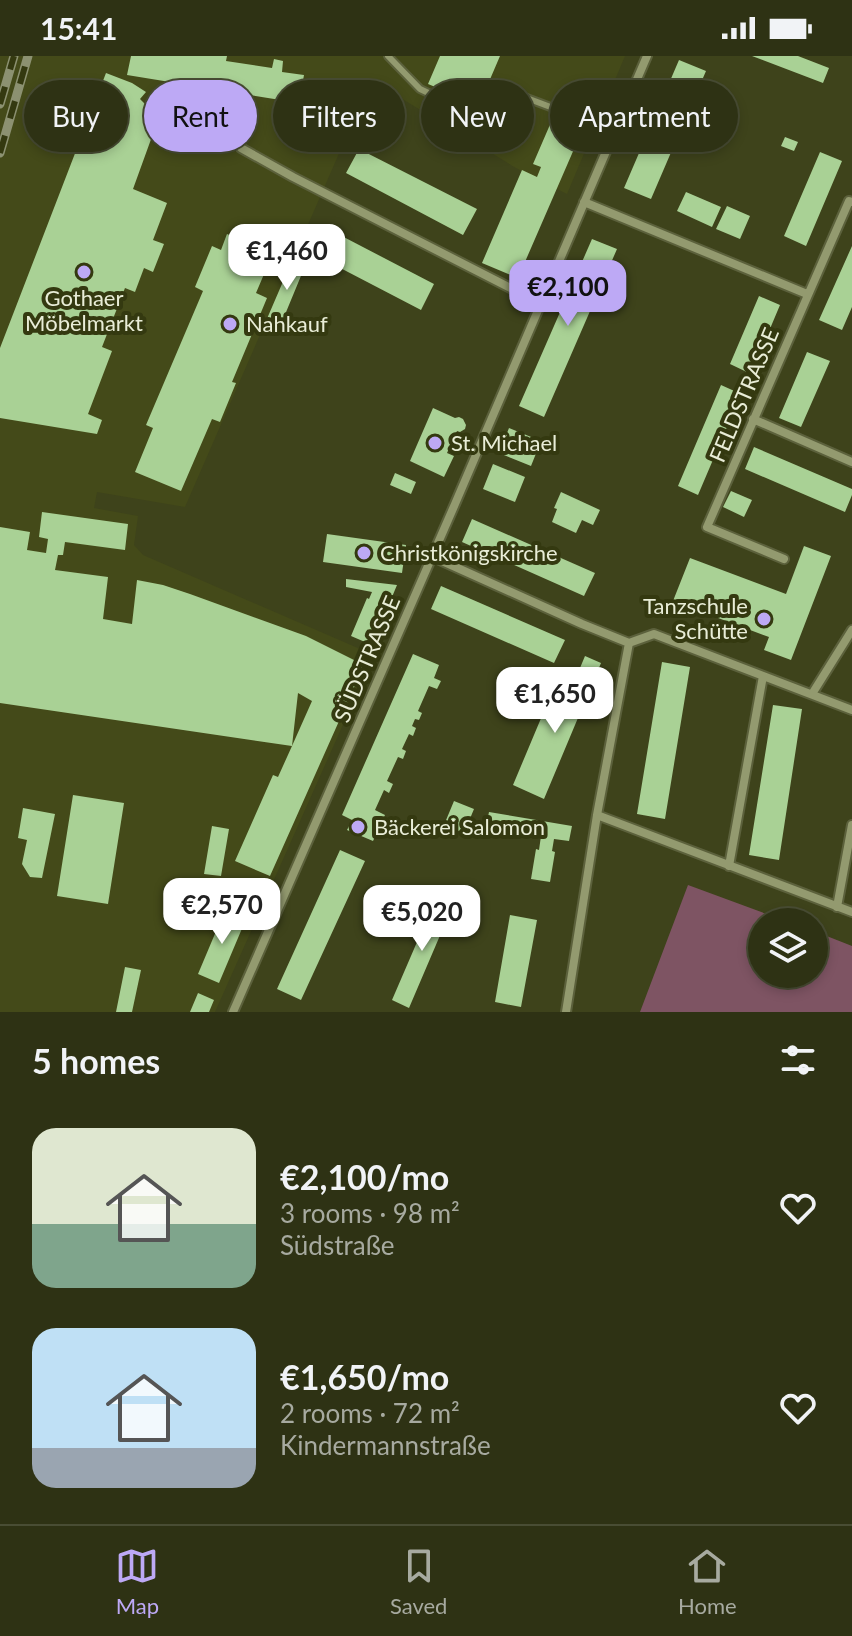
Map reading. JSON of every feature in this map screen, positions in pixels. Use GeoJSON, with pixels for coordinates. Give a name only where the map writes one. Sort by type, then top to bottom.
{"type":"FeatureCollection","features":[{"type":"Feature","properties":{"kind":"street","name":"SÜDSTRASSE"},"geometry":{"type":"LineString","coordinates":[[636,80],[647,56]]}},
{"type":"Feature","properties":{"kind":"street"},"geometry":{"type":"LineString","coordinates":[[249,152],[540,303]]}},
{"type":"Feature","properties":{"kind":"street","name":"SÜDSTRASSE"},"geometry":{"type":"LineString","coordinates":[[233,1012],[605,152]]}},
{"type":"Feature","properties":{"kind":"street"},"geometry":{"type":"LineString","coordinates":[[584,202],[807,294]]}},
{"type":"Feature","properties":{"kind":"street","name":"FELDSTRASSE"},"geometry":{"type":"LineString","coordinates":[[784,559],[707,527],[850,202]]}},
{"type":"Feature","properties":{"kind":"street"},"geometry":{"type":"LineString","coordinates":[[753,419],[852,462]]}},
{"type":"Feature","properties":{"kind":"street"},"geometry":{"type":"LineString","coordinates":[[431,556],[629,643],[654,634],[852,710]]}},
{"type":"Feature","properties":{"kind":"street"},"geometry":{"type":"LineString","coordinates":[[812,694],[852,630]]}},
{"type":"Feature","properties":{"kind":"street"},"geometry":{"type":"LineString","coordinates":[[566,1012],[597,815],[629,643]]}},
{"type":"Feature","properties":{"kind":"street"},"geometry":{"type":"LineString","coordinates":[[729,866],[763,676]]}},
{"type":"Feature","properties":{"kind":"street"},"geometry":{"type":"LineString","coordinates":[[597,815],[852,912]]}},
{"type":"Feature","properties":{"kind":"street"},"geometry":{"type":"LineString","coordinates":[[837,907],[852,825]]}},
{"type":"Feature","properties":{"kind":"lane"},"geometry":{"type":"LineString","coordinates":[[388,56],[420,89],[479,117],[488,118],[524,97],[550,107]]}},
{"type":"Feature","properties":{"kind":"shaded area"},"geometry":{"type":"Polygon","coordinates":[[[0,56],[625,56],[615,80],[550,80],[550,152],[585,152],[567,194],[490,152],[534,152],[534,80],[421,80],[421,110],[405,101],[405,80],[273,80],[273,152],[340,152],[185,507],[97,492],[94,508],[138,516],[134,545],[143,555],[374,655],[215,1012],[0,1012],[0,56]]]}},
{"type":"Feature","properties":{"kind":"shaded area"},"geometry":{"type":"Polygon","coordinates":[[[688,885],[750,908],[748,988],[828,988],[828,937],[852,946],[852,1012],[640,1012],[688,885]]]}},
{"type":"Feature","properties":{"kind":"building"},"geometry":{"type":"Polygon","coordinates":[[[131,56],[227,56],[226,61],[272,68],[274,59],[283,61],[282,72],[304,75],[303,80],[273,80],[273,99],[257,96],[257,80],[158,80],[127,75],[131,56]]]}},
{"type":"Feature","properties":{"kind":"building"},"geometry":{"type":"Polygon","coordinates":[[[440,56],[500,56],[490,80],[430,80],[440,56]]]}},
{"type":"Feature","properties":{"kind":"building"},"geometry":{"type":"Polygon","coordinates":[[[752,56],[798,56],[829,68],[823,83],[752,56]]]}},
{"type":"Feature","properties":{"kind":"building"},"geometry":{"type":"Polygon","coordinates":[[[679,60],[706,71],[702,80],[670,80],[679,60]]]}},
{"type":"Feature","properties":{"kind":"building"},"geometry":{"type":"Polygon","coordinates":[[[106,73],[124,80],[103,80],[106,73]]]}},
{"type":"Feature","properties":{"kind":"building"},"geometry":{"type":"Polygon","coordinates":[[[128,81],[132,83],[144,91],[140,99],[144,103],[146,152],[133,189],[167,203],[153,240],[164,244],[153,272],[144,268],[135,292],[125,288],[102,347],[112,351],[88,414],[102,420],[97,434],[0,418],[0,348],[76,152],[128,152],[128,81]]]}},
{"type":"Feature","properties":{"kind":"building"},"geometry":{"type":"Polygon","coordinates":[[[550,125],[550,152],[573,152],[518,278],[482,263],[522,170],[537,177],[541,167],[533,164],[550,125]]]}},
{"type":"Feature","properties":{"kind":"building"},"geometry":{"type":"Polygon","coordinates":[[[785,137],[798,142],[794,151],[781,146],[785,137]]]}},
{"type":"Feature","properties":{"kind":"building"},"geometry":{"type":"Polygon","coordinates":[[[357,152],[365,152],[477,209],[463,235],[346,173],[357,152]]]}},
{"type":"Feature","properties":{"kind":"building"},"geometry":{"type":"Polygon","coordinates":[[[639,152],[671,152],[651,199],[624,188],[639,152]]]}},
{"type":"Feature","properties":{"kind":"building"},"geometry":{"type":"Polygon","coordinates":[[[820,152],[842,161],[806,246],[784,236],[820,152]]]}},
{"type":"Feature","properties":{"kind":"building"},"geometry":{"type":"Polygon","coordinates":[[[686,192],[721,207],[712,227],[677,211],[686,192]]]}},
{"type":"Feature","properties":{"kind":"building"},"geometry":{"type":"Polygon","coordinates":[[[727,206],[750,216],[740,239],[716,229],[727,206]]]}},
{"type":"Feature","properties":{"kind":"building"},"geometry":{"type":"Polygon","coordinates":[[[336,233],[434,284],[421,310],[323,259],[336,233]]]}},
{"type":"Feature","properties":{"kind":"building"},"geometry":{"type":"Polygon","coordinates":[[[227,234],[273,253],[256,293],[267,298],[232,382],[236,383],[220,422],[212,419],[181,491],[135,472],[153,428],[146,425],[203,291],[195,287],[212,246],[221,250],[227,234]]]}},
{"type":"Feature","properties":{"kind":"building"},"geometry":{"type":"Polygon","coordinates":[[[592,239],[617,249],[544,417],[519,406],[592,239]]]}},
{"type":"Feature","properties":{"kind":"building"},"geometry":{"type":"Polygon","coordinates":[[[852,246],[852,307],[842,330],[819,320],[852,246]]]}},
{"type":"Feature","properties":{"kind":"building"},"geometry":{"type":"Polygon","coordinates":[[[297,249],[310,254],[277,334],[263,328],[297,249]]]}},
{"type":"Feature","properties":{"kind":"building"},"geometry":{"type":"Polygon","coordinates":[[[759,296],[780,305],[751,374],[730,364],[759,296]]]}},
{"type":"Feature","properties":{"kind":"building"},"geometry":{"type":"Polygon","coordinates":[[[807,352],[830,361],[801,427],[779,418],[807,352]]]}},
{"type":"Feature","properties":{"kind":"building"},"geometry":{"type":"Polygon","coordinates":[[[721,385],[741,394],[698,495],[678,486],[721,385]]]}},
{"type":"Feature","properties":{"kind":"building","name":"St. Michael"},"geometry":{"type":"Polygon","coordinates":[[[433,408],[463,419],[466,425],[465,429],[457,431],[447,453],[454,456],[444,477],[410,461],[433,408]]]}},
{"type":"Feature","properties":{"kind":"building"},"geometry":{"type":"Polygon","coordinates":[[[509,428],[541,441],[531,466],[499,453],[509,428]]]}},
{"type":"Feature","properties":{"kind":"building"},"geometry":{"type":"Polygon","coordinates":[[[754,447],[852,489],[845,512],[745,469],[754,447]]]}},
{"type":"Feature","properties":{"kind":"building"},"geometry":{"type":"Polygon","coordinates":[[[493,464],[525,477],[515,502],[483,489],[493,464]]]}},
{"type":"Feature","properties":{"kind":"building"},"geometry":{"type":"Polygon","coordinates":[[[395,473],[416,482],[411,494],[390,485],[395,473]]]}},
{"type":"Feature","properties":{"kind":"building"},"geometry":{"type":"Polygon","coordinates":[[[731,491],[752,500],[744,517],[723,507],[731,491]]]}},
{"type":"Feature","properties":{"kind":"building"},"geometry":{"type":"Polygon","coordinates":[[[561,492],[600,510],[593,525],[582,520],[576,533],[552,522],[561,492]]]}},
{"type":"Feature","properties":{"kind":"building"},"geometry":{"type":"Polygon","coordinates":[[[42,512],[128,524],[125,550],[65,542],[63,555],[58,555],[55,570],[108,577],[103,619],[132,624],[137,580],[163,585],[306,636],[364,665],[270,876],[235,861],[273,775],[278,777],[292,746],[0,703],[0,527],[30,532],[27,550],[46,553],[48,539],[39,537],[42,512]],[[298,693],[292,746],[312,701],[298,693]]]}},
{"type":"Feature","properties":{"kind":"building"},"geometry":{"type":"Polygon","coordinates":[[[472,519],[595,573],[584,596],[462,542],[472,519]]]}},
{"type":"Feature","properties":{"kind":"building","name":"Christkönigskirche"},"geometry":{"type":"Polygon","coordinates":[[[327,534],[406,545],[402,573],[323,562],[327,534]]]}},
{"type":"Feature","properties":{"kind":"building","name":"Tanzschule Schütte"},"geometry":{"type":"Polygon","coordinates":[[[804,546],[831,556],[791,660],[764,650],[769,637],[673,601],[690,558],[786,594],[804,546]]]}},
{"type":"Feature","properties":{"kind":"building"},"geometry":{"type":"Polygon","coordinates":[[[346,579],[397,585],[372,645],[351,636],[372,592],[346,587],[346,579]]]}},
{"type":"Feature","properties":{"kind":"building"},"geometry":{"type":"Polygon","coordinates":[[[441,586],[565,640],[554,663],[431,609],[441,586]]]}},
{"type":"Feature","properties":{"kind":"building"},"geometry":{"type":"Polygon","coordinates":[[[413,654],[439,665],[434,678],[441,681],[437,689],[429,686],[418,711],[422,713],[412,726],[416,728],[413,736],[409,734],[402,749],[406,751],[403,759],[398,757],[387,781],[393,784],[389,793],[384,790],[375,810],[385,815],[373,841],[347,830],[352,820],[342,815],[413,654]]]}},
{"type":"Feature","properties":{"kind":"building"},"geometry":{"type":"Polygon","coordinates":[[[585,656],[601,663],[544,799],[513,785],[547,704],[562,711],[585,656]]]}},
{"type":"Feature","properties":{"kind":"building"},"geometry":{"type":"Polygon","coordinates":[[[662,662],[690,667],[665,819],[637,814],[662,662]]]}},
{"type":"Feature","properties":{"kind":"building"},"geometry":{"type":"Polygon","coordinates":[[[773,705],[802,709],[779,860],[749,855],[773,705]]]}},
{"type":"Feature","properties":{"kind":"building"},"geometry":{"type":"Polygon","coordinates":[[[73,795],[124,803],[108,904],[57,896],[73,795]]]}},
{"type":"Feature","properties":{"kind":"building"},"geometry":{"type":"Polygon","coordinates":[[[454,801],[474,809],[464,833],[444,825],[454,801]]]}},
{"type":"Feature","properties":{"kind":"building"},"geometry":{"type":"Polygon","coordinates":[[[23,808],[55,814],[42,878],[30,877],[22,864],[27,840],[18,838],[23,808]]]}},
{"type":"Feature","properties":{"kind":"building"},"geometry":{"type":"Polygon","coordinates":[[[489,812],[572,826],[569,841],[554,839],[550,882],[531,879],[541,836],[486,827],[489,812]]]}},
{"type":"Feature","properties":{"kind":"building"},"geometry":{"type":"Polygon","coordinates":[[[212,826],[229,829],[221,876],[204,874],[212,826]]]}},
{"type":"Feature","properties":{"kind":"building"},"geometry":{"type":"Polygon","coordinates":[[[340,850],[365,861],[301,1000],[277,989],[340,850]]]}},
{"type":"Feature","properties":{"kind":"building"},"geometry":{"type":"Polygon","coordinates":[[[436,898],[453,905],[409,1008],[392,1000],[436,898]]]}},
{"type":"Feature","properties":{"kind":"building"},"geometry":{"type":"Polygon","coordinates":[[[225,910],[246,919],[219,983],[198,974],[225,910]]]}},
{"type":"Feature","properties":{"kind":"building"},"geometry":{"type":"Polygon","coordinates":[[[510,915],[537,920],[521,1007],[495,1002],[510,915]]]}},
{"type":"Feature","properties":{"kind":"building"},"geometry":{"type":"Polygon","coordinates":[[[125,967],[141,970],[132,1012],[116,1012],[125,967]]]}},
{"type":"Feature","properties":{"kind":"building"},"geometry":{"type":"Polygon","coordinates":[[[198,993],[214,1000],[209,1012],[190,1012],[198,993]]]}},
{"type":"Feature","properties":{"kind":"railway"},"geometry":{"type":"LineString","coordinates":[[0,104],[14,56]]}},
{"type":"Feature","properties":{"kind":"railway"},"geometry":{"type":"LineString","coordinates":[[0,153],[28,56]]}},
{"type":"Feature","properties":{"kind":"place","name":"Gothaer Möbelmarkt"},"geometry":{"type":"Point","coordinates":[84,272]}},
{"type":"Feature","properties":{"kind":"place","name":"Nahkauf"},"geometry":{"type":"Point","coordinates":[230,324]}},
{"type":"Feature","properties":{"kind":"place","name":"St. Michael"},"geometry":{"type":"Point","coordinates":[435,443]}},
{"type":"Feature","properties":{"kind":"place","name":"Christkönigskirche"},"geometry":{"type":"Point","coordinates":[364,553]}},
{"type":"Feature","properties":{"kind":"place","name":"Tanzschule Schütte"},"geometry":{"type":"Point","coordinates":[764,619]}},
{"type":"Feature","properties":{"kind":"place","name":"Bäckerei Salomon"},"geometry":{"type":"Point","coordinates":[358,827]}}]}
